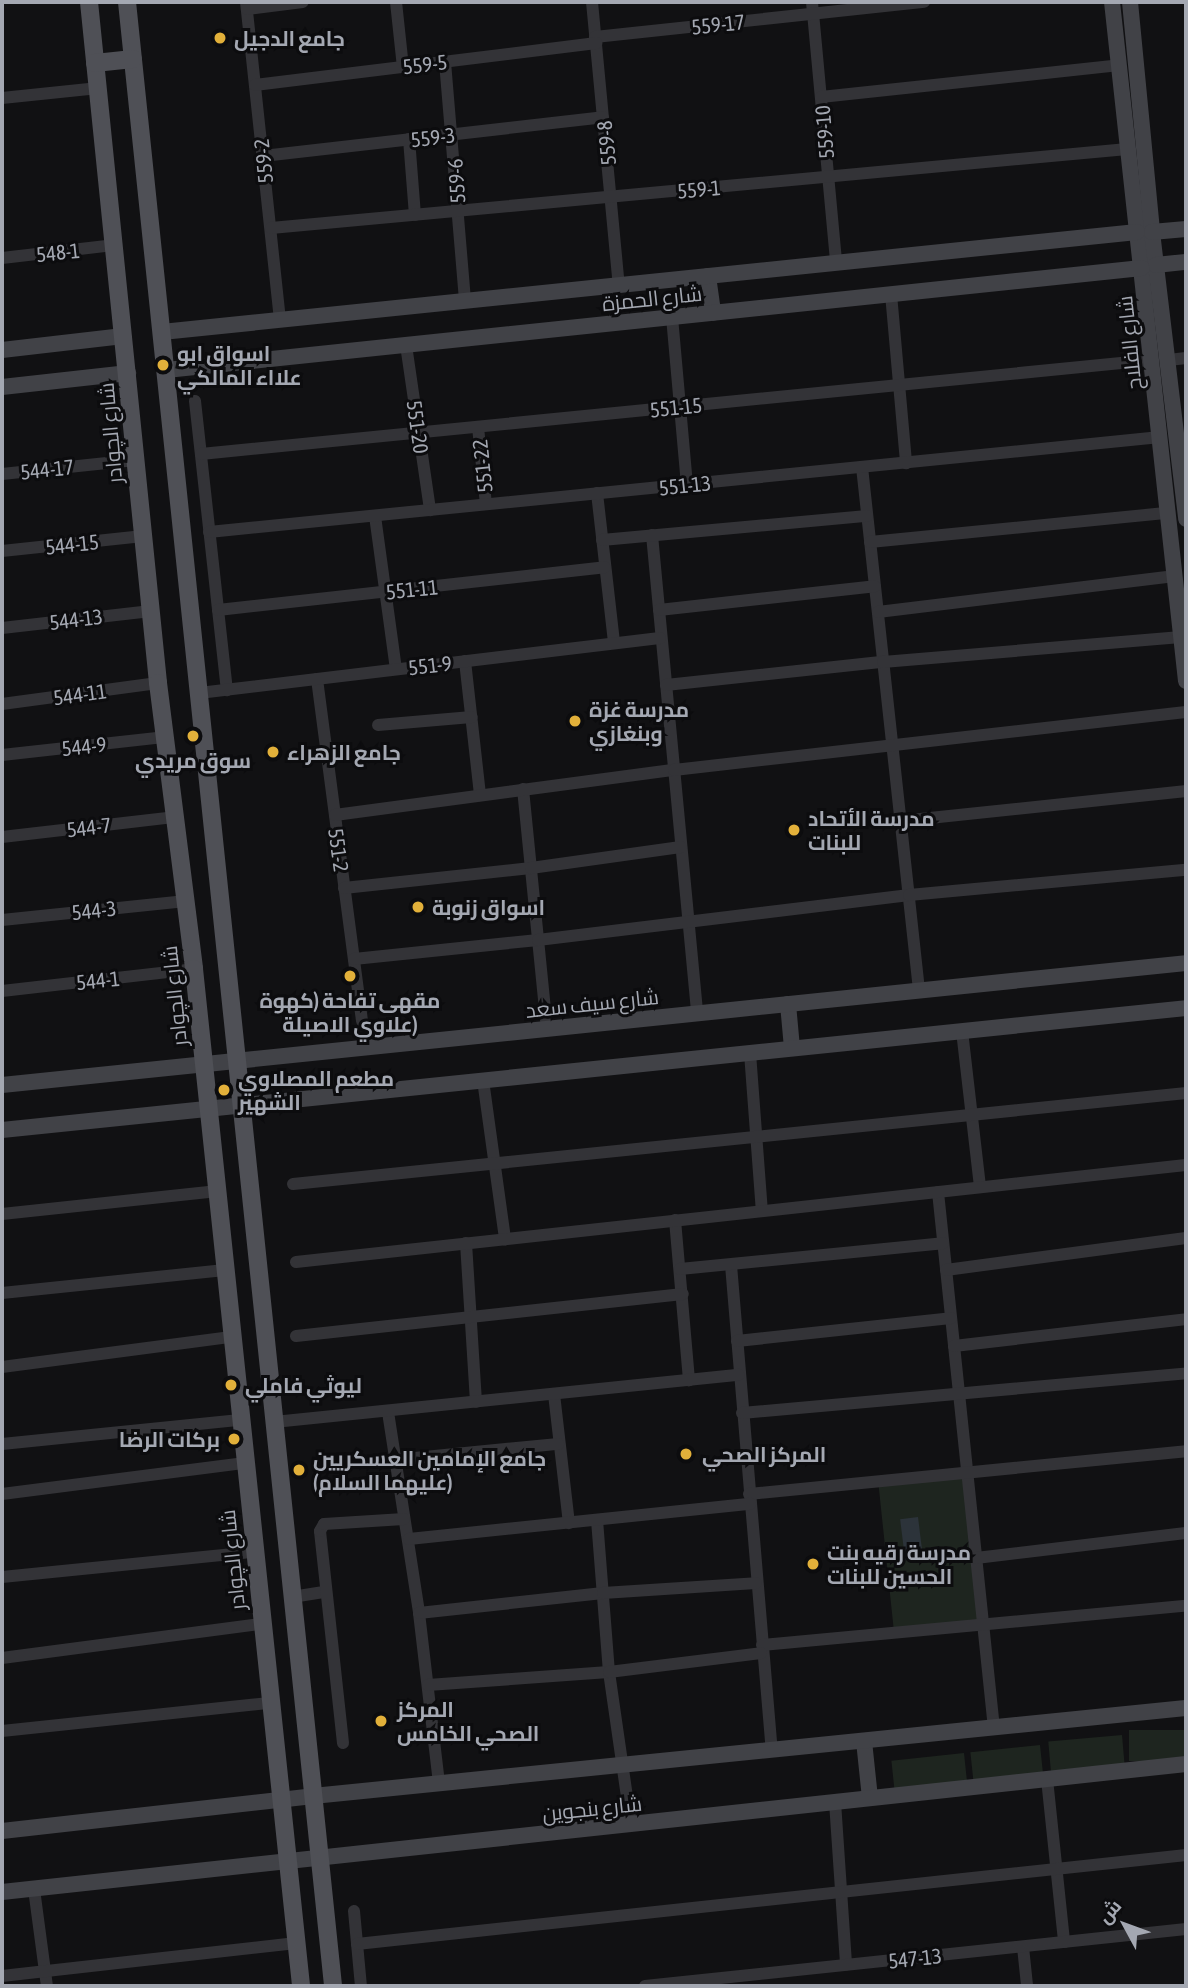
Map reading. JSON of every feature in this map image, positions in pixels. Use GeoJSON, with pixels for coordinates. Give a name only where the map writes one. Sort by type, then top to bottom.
{"type":"FeatureCollection","features":[{"type":"Feature","properties":{"kind":"main road","name":"شارع الچوادر"},"geometry":{"type":"LineString","coordinates":[[89,2],[158,683],[194,969],[301,1986]]}},
{"type":"Feature","properties":{"kind":"main road"},"geometry":{"type":"LineString","coordinates":[[127,2],[333,1986]]}},
{"type":"Feature","properties":{"kind":"main road"},"geometry":{"type":"LineString","coordinates":[[95,63],[133,59]]}},
{"type":"Feature","properties":{"kind":"street"},"geometry":{"type":"LineString","coordinates":[[246,6],[303,2]]}},
{"type":"Feature","properties":{"kind":"street"},"geometry":{"type":"LineString","coordinates":[[396,2],[403,67]]}},
{"type":"Feature","properties":{"kind":"street","name":"559-8"},"geometry":{"type":"LineString","coordinates":[[592,2],[619,285]]}},
{"type":"Feature","properties":{"kind":"street","name":"559-17"},"geometry":{"type":"LineString","coordinates":[[596,40],[813,8],[924,2]]}},
{"type":"Feature","properties":{"kind":"street","name":"شارع الفلاح"},"geometry":{"type":"LineString","coordinates":[[1112,2],[1127,149],[1145,232]]}},
{"type":"Feature","properties":{"kind":"street","name":"شارع الفلاح"},"geometry":{"type":"LineString","coordinates":[[1130,2],[1145,232],[1181,432],[1186,519]]}},
{"type":"Feature","properties":{"kind":"street","name":"559-2"},"geometry":{"type":"LineString","coordinates":[[246,6],[281,320]]}},
{"type":"Feature","properties":{"kind":"street","name":"559-10"},"geometry":{"type":"LineString","coordinates":[[813,8],[836,263]]}},
{"type":"Feature","properties":{"kind":"street","name":"559-5"},"geometry":{"type":"LineString","coordinates":[[255,85],[596,40]]}},
{"type":"Feature","properties":{"kind":"street","name":"559-6"},"geometry":{"type":"LineString","coordinates":[[445,62],[466,301]]}},
{"type":"Feature","properties":{"kind":"street"},"geometry":{"type":"LineString","coordinates":[[821,97],[1119,65]]}},
{"type":"Feature","properties":{"kind":"street"},"geometry":{"type":"LineString","coordinates":[[2,98],[98,88]]}},
{"type":"Feature","properties":{"kind":"street","name":"559-3"},"geometry":{"type":"LineString","coordinates":[[263,156],[603,117]]}},
{"type":"Feature","properties":{"kind":"street"},"geometry":{"type":"LineString","coordinates":[[410,139],[415,215]]}},
{"type":"Feature","properties":{"kind":"street","name":"559-1"},"geometry":{"type":"LineString","coordinates":[[271,228],[1127,149]]}},
{"type":"Feature","properties":{"kind":"street","name":"شارع الحمزة"},"geometry":{"type":"LineString","coordinates":[[162,332],[1186,229]]}},
{"type":"Feature","properties":{"kind":"street","name":"548-1"},"geometry":{"type":"LineString","coordinates":[[2,258],[115,245]]}},
{"type":"Feature","properties":{"kind":"street","name":"شارع الحمزة"},"geometry":{"type":"LineString","coordinates":[[166,370],[1186,262]]}},
{"type":"Feature","properties":{"kind":"street","name":"شارع الفلاح"},"geometry":{"type":"LineString","coordinates":[[1149,266],[1151,360],[1186,681]]}},
{"type":"Feature","properties":{"kind":"street"},"geometry":{"type":"LineString","coordinates":[[708,276],[713,313]]}},
{"type":"Feature","properties":{"kind":"street"},"geometry":{"type":"LineString","coordinates":[[891,294],[906,463]]}},
{"type":"Feature","properties":{"kind":"street"},"geometry":{"type":"LineString","coordinates":[[672,317],[687,484]]}},
{"type":"Feature","properties":{"kind":"street"},"geometry":{"type":"LineString","coordinates":[[2,350],[123,336]]}},
{"type":"Feature","properties":{"kind":"street","name":"551-20"},"geometry":{"type":"LineString","coordinates":[[406,345],[430,510]]}},
{"type":"Feature","properties":{"kind":"street"},"geometry":{"type":"LineString","coordinates":[[1169,360],[1186,358]]}},
{"type":"Feature","properties":{"kind":"street","name":"551-15"},"geometry":{"type":"LineString","coordinates":[[201,454],[1151,360]]}},
{"type":"Feature","properties":{"kind":"street"},"geometry":{"type":"LineString","coordinates":[[2,387],[128,373]]}},
{"type":"Feature","properties":{"kind":"street"},"geometry":{"type":"LineString","coordinates":[[195,401],[227,690]]}},
{"type":"Feature","properties":{"kind":"street","name":"551-22"},"geometry":{"type":"LineString","coordinates":[[478,427],[486,505]]}},
{"type":"Feature","properties":{"kind":"street","name":"551-13"},"geometry":{"type":"LineString","coordinates":[[209,532],[1160,437]]}},
{"type":"Feature","properties":{"kind":"street","name":"544-17"},"geometry":{"type":"LineString","coordinates":[[2,474],[135,460]]}},
{"type":"Feature","properties":{"kind":"street"},"geometry":{"type":"LineString","coordinates":[[862,467],[919,990]]}},
{"type":"Feature","properties":{"kind":"street"},"geometry":{"type":"LineString","coordinates":[[597,493],[614,643]]}},
{"type":"Feature","properties":{"kind":"street"},"geometry":{"type":"LineString","coordinates":[[870,542],[1168,513]]}},
{"type":"Feature","properties":{"kind":"street"},"geometry":{"type":"LineString","coordinates":[[374,516],[396,669]]}},
{"type":"Feature","properties":{"kind":"street"},"geometry":{"type":"LineString","coordinates":[[602,540],[867,516]]}},
{"type":"Feature","properties":{"kind":"street"},"geometry":{"type":"LineString","coordinates":[[652,535],[696,1013]]}},
{"type":"Feature","properties":{"kind":"street","name":"544-15"},"geometry":{"type":"LineString","coordinates":[[2,551],[143,536]]}},
{"type":"Feature","properties":{"kind":"street","name":"551-11"},"geometry":{"type":"LineString","coordinates":[[218,610],[605,567]]}},
{"type":"Feature","properties":{"kind":"street"},"geometry":{"type":"LineString","coordinates":[[878,612],[1175,576]]}},
{"type":"Feature","properties":{"kind":"street"},"geometry":{"type":"LineString","coordinates":[[659,610],[875,586]]}},
{"type":"Feature","properties":{"kind":"street","name":"544-13"},"geometry":{"type":"LineString","coordinates":[[2,628],[151,611]]}},
{"type":"Feature","properties":{"kind":"street"},"geometry":{"type":"LineString","coordinates":[[666,685],[883,662],[1181,637]]}},
{"type":"Feature","properties":{"kind":"street","name":"551-9"},"geometry":{"type":"LineString","coordinates":[[199,693],[660,638]]}},
{"type":"Feature","properties":{"kind":"street"},"geometry":{"type":"LineString","coordinates":[[466,661],[480,795]]}},
{"type":"Feature","properties":{"kind":"street","name":"551-2"},"geometry":{"type":"LineString","coordinates":[[317,679],[362,1021]]}},
{"type":"Feature","properties":{"kind":"street","name":"544-11"},"geometry":{"type":"LineString","coordinates":[[2,704],[158,683]]}},
{"type":"Feature","properties":{"kind":"street"},"geometry":{"type":"LineString","coordinates":[[335,815],[674,770],[1186,712]]}},
{"type":"Feature","properties":{"kind":"street"},"geometry":{"type":"LineString","coordinates":[[378,725],[472,717]]}},
{"type":"Feature","properties":{"kind":"street","name":"544-9"},"geometry":{"type":"LineString","coordinates":[[2,755],[166,737]]}},
{"type":"Feature","properties":{"kind":"street"},"geometry":{"type":"LineString","coordinates":[[523,789],[547,1029]]}},
{"type":"Feature","properties":{"kind":"street"},"geometry":{"type":"LineString","coordinates":[[901,821],[1186,791]]}},
{"type":"Feature","properties":{"kind":"street","name":"544-7"},"geometry":{"type":"LineString","coordinates":[[2,837],[176,817]]}},
{"type":"Feature","properties":{"kind":"street"},"geometry":{"type":"LineString","coordinates":[[344,888],[531,868],[681,847]]}},
{"type":"Feature","properties":{"kind":"street"},"geometry":{"type":"LineString","coordinates":[[354,959],[688,923],[909,895],[1186,870]]}},
{"type":"Feature","properties":{"kind":"street","name":"544-3"},"geometry":{"type":"LineString","coordinates":[[2,920],[186,901]]}},
{"type":"Feature","properties":{"kind":"street","name":"شارع سيف سعد"},"geometry":{"type":"LineString","coordinates":[[2,1085],[1186,963]]}},
{"type":"Feature","properties":{"kind":"street","name":"544-1"},"geometry":{"type":"LineString","coordinates":[[2,990],[194,969]]}},
{"type":"Feature","properties":{"kind":"street"},"geometry":{"type":"LineString","coordinates":[[788,1004],[792,1048]]}},
{"type":"Feature","properties":{"kind":"street"},"geometry":{"type":"LineString","coordinates":[[2,1130],[1186,1008]]}},
{"type":"Feature","properties":{"kind":"street"},"geometry":{"type":"LineString","coordinates":[[962,1031],[981,1187]]}},
{"type":"Feature","properties":{"kind":"street"},"geometry":{"type":"LineString","coordinates":[[750,1053],[762,1211]]}},
{"type":"Feature","properties":{"kind":"street"},"geometry":{"type":"LineString","coordinates":[[483,1080],[492,1163],[505,1239]]}},
{"type":"Feature","properties":{"kind":"street"},"geometry":{"type":"LineString","coordinates":[[293,1184],[1186,1093]]}},
{"type":"Feature","properties":{"kind":"street"},"geometry":{"type":"LineString","coordinates":[[296,1262],[1186,1165]]}},
{"type":"Feature","properties":{"kind":"street"},"geometry":{"type":"LineString","coordinates":[[2,1214],[218,1191]]}},
{"type":"Feature","properties":{"kind":"street"},"geometry":{"type":"LineString","coordinates":[[938,1192],[994,1728]]}},
{"type":"Feature","properties":{"kind":"street"},"geometry":{"type":"LineString","coordinates":[[675,1220],[689,1380]]}},
{"type":"Feature","properties":{"kind":"street"},"geometry":{"type":"LineString","coordinates":[[946,1270],[1186,1238]]}},
{"type":"Feature","properties":{"kind":"street"},"geometry":{"type":"LineString","coordinates":[[466,1243],[476,1402]]}},
{"type":"Feature","properties":{"kind":"street"},"geometry":{"type":"LineString","coordinates":[[680,1269],[943,1243]]}},
{"type":"Feature","properties":{"kind":"street"},"geometry":{"type":"LineString","coordinates":[[731,1265],[772,1750]]}},
{"type":"Feature","properties":{"kind":"street"},"geometry":{"type":"LineString","coordinates":[[2,1293],[225,1270]]}},
{"type":"Feature","properties":{"kind":"street"},"geometry":{"type":"LineString","coordinates":[[296,1336],[683,1294]]}},
{"type":"Feature","properties":{"kind":"street"},"geometry":{"type":"LineString","coordinates":[[737,1341],[951,1318]]}},
{"type":"Feature","properties":{"kind":"street"},"geometry":{"type":"LineString","coordinates":[[954,1346],[1186,1319]]}},
{"type":"Feature","properties":{"kind":"street"},"geometry":{"type":"LineString","coordinates":[[2,1367],[231,1337]]}},
{"type":"Feature","properties":{"kind":"street"},"geometry":{"type":"LineString","coordinates":[[742,1413],[1186,1373]]}},
{"type":"Feature","properties":{"kind":"street"},"geometry":{"type":"LineString","coordinates":[[274,1422],[739,1375]]}},
{"type":"Feature","properties":{"kind":"street"},"geometry":{"type":"LineString","coordinates":[[554,1394],[569,1522]]}},
{"type":"Feature","properties":{"kind":"street"},"geometry":{"type":"LineString","coordinates":[[388,1412],[409,1539],[439,1784]]}},
{"type":"Feature","properties":{"kind":"street"},"geometry":{"type":"LineString","coordinates":[[2,1444],[240,1420]]}},
{"type":"Feature","properties":{"kind":"street"},"geometry":{"type":"LineString","coordinates":[[394,1460],[558,1444]]}},
{"type":"Feature","properties":{"kind":"street"},"geometry":{"type":"LineString","coordinates":[[409,1539],[597,1520],[750,1499],[1186,1451]]}},
{"type":"Feature","properties":{"kind":"street"},"geometry":{"type":"LineString","coordinates":[[2,1494],[244,1463]]}},
{"type":"Feature","properties":{"kind":"street"},"geometry":{"type":"LineString","coordinates":[[342,1743],[319,1540],[324,1524],[404,1519]]}},
{"type":"Feature","properties":{"kind":"street"},"geometry":{"type":"LineString","coordinates":[[597,1520],[610,1672],[631,1825]]}},
{"type":"Feature","properties":{"kind":"street"},"geometry":{"type":"LineString","coordinates":[[976,1558],[1186,1533]]}},
{"type":"Feature","properties":{"kind":"street"},"geometry":{"type":"LineString","coordinates":[[2,1577],[254,1552]]}},
{"type":"Feature","properties":{"kind":"street"},"geometry":{"type":"LineString","coordinates":[[419,1613],[603,1593],[756,1583]]}},
{"type":"Feature","properties":{"kind":"street"},"geometry":{"type":"LineString","coordinates":[[292,1597],[324,1592]]}},
{"type":"Feature","properties":{"kind":"street"},"geometry":{"type":"LineString","coordinates":[[428,1685],[610,1672],[762,1649],[1186,1606]]}},
{"type":"Feature","properties":{"kind":"street"},"geometry":{"type":"LineString","coordinates":[[2,1658],[262,1624]]}},
{"type":"Feature","properties":{"kind":"street"},"geometry":{"type":"LineString","coordinates":[[2,1731],[270,1703]]}},
{"type":"Feature","properties":{"kind":"street","name":"شارع بنجوين"},"geometry":{"type":"LineString","coordinates":[[2,1831],[313,1796],[1186,1708]]}},
{"type":"Feature","properties":{"kind":"street"},"geometry":{"type":"LineString","coordinates":[[864,1741],[870,1798]]}},
{"type":"Feature","properties":{"kind":"street","name":"شارع بنجوين"},"geometry":{"type":"LineString","coordinates":[[2,1892],[1186,1764]]}},
{"type":"Feature","properties":{"kind":"street"},"geometry":{"type":"LineString","coordinates":[[1047,1779],[1064,1942]]}},
{"type":"Feature","properties":{"kind":"street"},"geometry":{"type":"LineString","coordinates":[[835,1802],[846,1965]]}},
{"type":"Feature","properties":{"kind":"street"},"geometry":{"type":"LineString","coordinates":[[357,1944],[1186,1855]]}},
{"type":"Feature","properties":{"kind":"street"},"geometry":{"type":"LineString","coordinates":[[34,1889],[47,1986]]}},
{"type":"Feature","properties":{"kind":"street"},"geometry":{"type":"LineString","coordinates":[[354,1911],[360,1986]]}},
{"type":"Feature","properties":{"kind":"street","name":"547-13"},"geometry":{"type":"LineString","coordinates":[[645,1986],[759,1980],[846,1965],[1186,1929]]}},
{"type":"Feature","properties":{"kind":"street"},"geometry":{"type":"LineString","coordinates":[[2,1976],[296,1943]]}},
{"type":"Feature","properties":{"kind":"street"},"geometry":{"type":"LineString","coordinates":[[1023,1947],[1027,1986]]}},
{"type":"Feature","properties":{"kind":"shaded area"},"geometry":{"type":"Polygon","coordinates":[[[968,1475],[984,1626],[894,1636],[878,1484],[968,1475]]]}},
{"type":"Feature","properties":{"kind":"shaded area"},"geometry":{"type":"Polygon","coordinates":[[[918,1517],[923,1558],[905,1560],[900,1519],[918,1517]]]}},
{"type":"Feature","properties":{"kind":"shaded area"},"geometry":{"type":"Polygon","coordinates":[[[1129,1730],[1186,1730],[1186,1761],[1129,1761],[1129,1730]]]}},
{"type":"Feature","properties":{"kind":"shaded area"},"geometry":{"type":"Polygon","coordinates":[[[1122,1735],[1125,1767],[1051,1773],[1048,1741],[1122,1735]]]}},
{"type":"Feature","properties":{"kind":"shaded area"},"geometry":{"type":"Polygon","coordinates":[[[1040,1745],[1043,1775],[974,1782],[970,1752],[1040,1745]]]}},
{"type":"Feature","properties":{"kind":"shaded area"},"geometry":{"type":"Polygon","coordinates":[[[964,1753],[967,1784],[895,1791],[891,1761],[964,1753]]]}},
{"type":"Feature","properties":{"kind":"place","name":"جامع الدجيل"},"geometry":{"type":"Point","coordinates":[220,38]}},
{"type":"Feature","properties":{"kind":"place","name":"اسواق ابو علااء المالكي"},"geometry":{"type":"Point","coordinates":[163,365]}},
{"type":"Feature","properties":{"kind":"place","name":"مدرسة غزة وبنغازي"},"geometry":{"type":"Point","coordinates":[575,721]}},
{"type":"Feature","properties":{"kind":"place","name":"سوق مريدي"},"geometry":{"type":"Point","coordinates":[193,736]}},
{"type":"Feature","properties":{"kind":"place","name":"جامع الزهراء"},"geometry":{"type":"Point","coordinates":[273,752]}},
{"type":"Feature","properties":{"kind":"place","name":"مدرسة الأتحاد للبنات"},"geometry":{"type":"Point","coordinates":[794,830]}},
{"type":"Feature","properties":{"kind":"place","name":"اسواق زنوبة"},"geometry":{"type":"Point","coordinates":[418,907]}},
{"type":"Feature","properties":{"kind":"place","name":"مقهى تفاحة (كهوة علاوي الاصيلة)"},"geometry":{"type":"Point","coordinates":[350,976]}},
{"type":"Feature","properties":{"kind":"place","name":"مطعم المصلاوي الشهير"},"geometry":{"type":"Point","coordinates":[224,1090]}},
{"type":"Feature","properties":{"kind":"place","name":"ليوثي فاملي"},"geometry":{"type":"Point","coordinates":[231,1385]}},
{"type":"Feature","properties":{"kind":"place","name":"بركات الرضا"},"geometry":{"type":"Point","coordinates":[234,1439]}},
{"type":"Feature","properties":{"kind":"place","name":"المركز الصحي"},"geometry":{"type":"Point","coordinates":[686,1454]}},
{"type":"Feature","properties":{"kind":"place","name":"جامع الإمامين العسكريين (عليهما السلام)"},"geometry":{"type":"Point","coordinates":[299,1470]}},
{"type":"Feature","properties":{"kind":"place","name":"مدرسة رقيه بنت الحسين للبنات"},"geometry":{"type":"Point","coordinates":[813,1564]}},
{"type":"Feature","properties":{"kind":"place","name":"المركز الصحي الخامس"},"geometry":{"type":"Point","coordinates":[381,1721]}}]}
